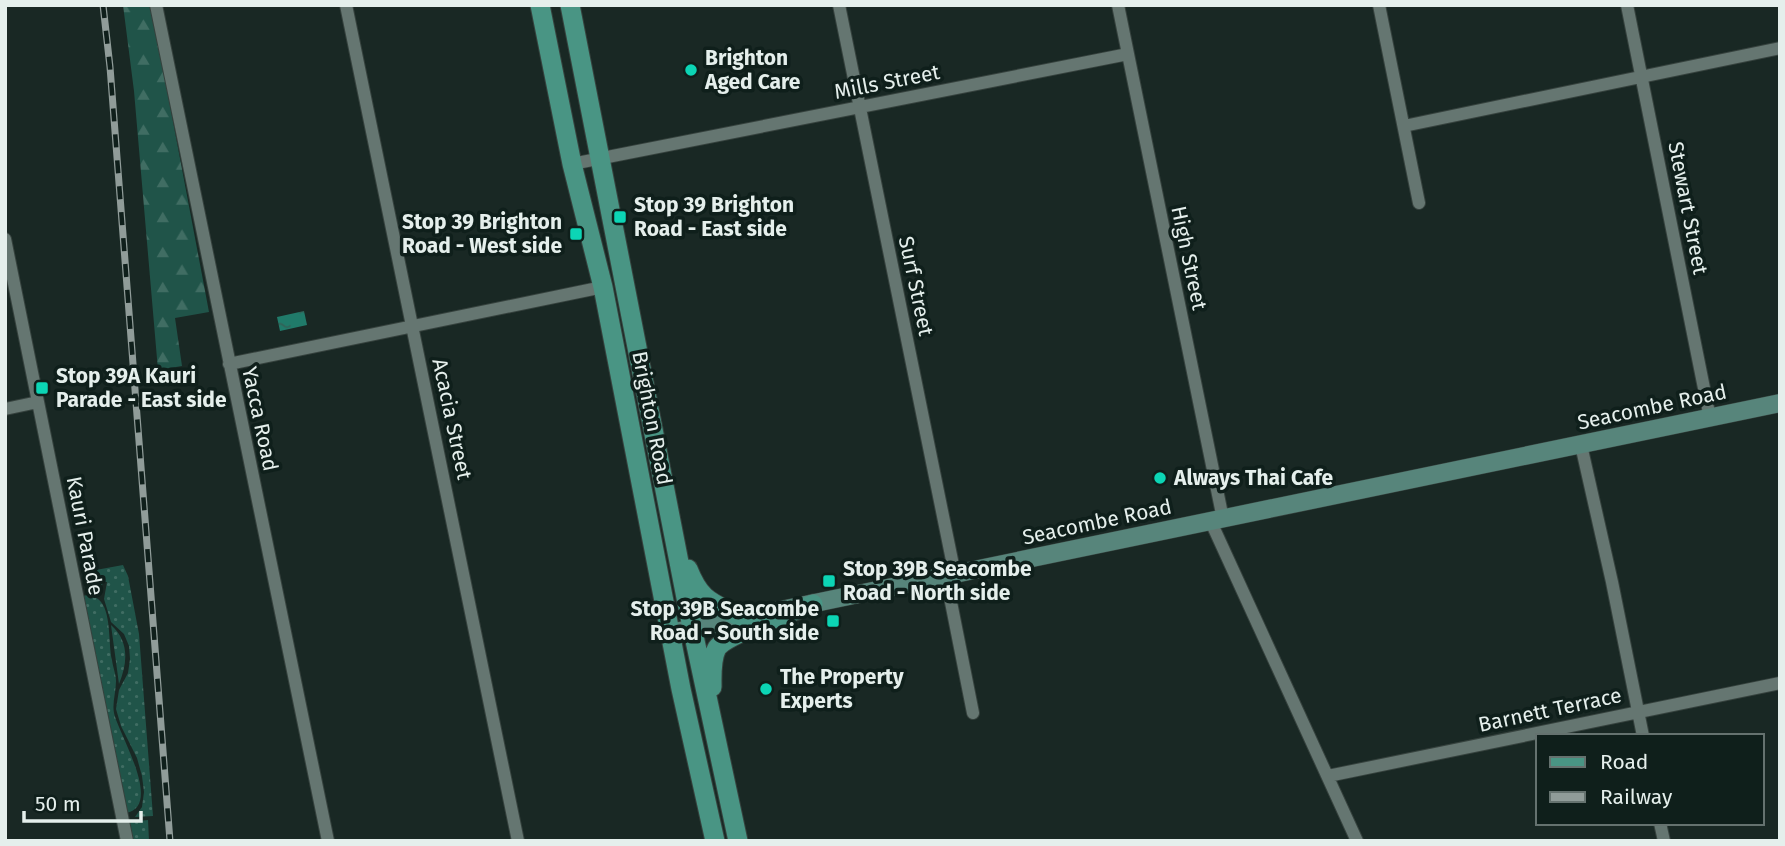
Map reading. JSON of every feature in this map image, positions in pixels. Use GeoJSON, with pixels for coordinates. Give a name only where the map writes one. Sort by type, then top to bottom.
{"type":"FeatureCollection","features":[{"type":"Feature","properties":{"kind":"main road","name":"Brighton Road"},"geometry":{"type":"LineString","coordinates":[[540,5],[572,164],[603,286],[670,633],[715,841]]}},
{"type":"Feature","properties":{"kind":"main road","name":"Brighton Road"},"geometry":{"type":"LineString","coordinates":[[570,5],[692,628],[738,841]]}},
{"type":"Feature","properties":{"kind":"main road","name":"Seacombe Road"},"geometry":{"type":"LineString","coordinates":[[670,633],[1780,404]]}},
{"type":"Feature","properties":{"kind":"main road"},"geometry":{"type":"LineString","coordinates":[[674,536],[695,587],[705,599],[742,618]]}},
{"type":"Feature","properties":{"kind":"main road"},"geometry":{"type":"LineString","coordinates":[[712,724],[712,666],[718,648],[738,634],[813,604]]}},
{"type":"Feature","properties":{"kind":"street","name":"Yacca Road"},"geometry":{"type":"LineString","coordinates":[[156,5],[328,841]]}},
{"type":"Feature","properties":{"kind":"street","name":"Acacia Street"},"geometry":{"type":"LineString","coordinates":[[346,5],[518,841]]}},
{"type":"Feature","properties":{"kind":"street","name":"Surf Street"},"geometry":{"type":"LineString","coordinates":[[839,5],[951,576],[973,713]]}},
{"type":"Feature","properties":{"kind":"street","name":"High Street"},"geometry":{"type":"LineString","coordinates":[[1118,5],[1217,520],[1357,841]]}},
{"type":"Feature","properties":{"kind":"street"},"geometry":{"type":"LineString","coordinates":[[1379,5],[1419,203]]}},
{"type":"Feature","properties":{"kind":"street","name":"Stewart Street"},"geometry":{"type":"LineString","coordinates":[[1627,5],[1710,418]]}},
{"type":"Feature","properties":{"kind":"street"},"geometry":{"type":"LineString","coordinates":[[1404,126],[1780,48]]}},
{"type":"Feature","properties":{"kind":"street","name":"Mills Street"},"geometry":{"type":"LineString","coordinates":[[572,164],[1128,54]]}},
{"type":"Feature","properties":{"kind":"street","name":"Kauri Parade"},"geometry":{"type":"LineString","coordinates":[[5,239],[127,841]]}},
{"type":"Feature","properties":{"kind":"street"},"geometry":{"type":"LineString","coordinates":[[229,363],[603,286]]}},
{"type":"Feature","properties":{"kind":"street"},"geometry":{"type":"LineString","coordinates":[[5,409],[38,402]]}},
{"type":"Feature","properties":{"kind":"street"},"geometry":{"type":"LineString","coordinates":[[1581,444],[1643,734]]}},
{"type":"Feature","properties":{"kind":"street","name":"Barnett Terrace"},"geometry":{"type":"LineString","coordinates":[[1328,776],[1780,683]]}},
{"type":"Feature","properties":{"kind":"green space"},"geometry":{"type":"Polygon","coordinates":[[[123,5],[151,5],[209,312],[175,318],[182,366],[158,370],[134,91],[123,5]]]}},
{"type":"Feature","properties":{"kind":"green space"},"geometry":{"type":"Polygon","coordinates":[[[123,565],[128,576],[139,634],[153,816],[135,817],[142,807],[142,776],[116,709],[119,690],[128,673],[129,646],[124,634],[111,622],[104,599],[107,582],[103,582],[99,595],[88,589],[85,572],[123,565]]]}},
{"type":"Feature","properties":{"kind":"green space"},"geometry":{"type":"Polygon","coordinates":[[[82,596],[98,599],[106,611],[116,678],[114,713],[140,784],[141,797],[137,808],[126,813],[82,596]]]}},
{"type":"Feature","properties":{"kind":"green space"},"geometry":{"type":"Polygon","coordinates":[[[111,625],[121,638],[125,652],[119,684],[111,625]]]}},
{"type":"Feature","properties":{"kind":"green space"},"geometry":{"type":"Polygon","coordinates":[[[148,820],[149,841],[132,841],[128,822],[148,820]]]}},
{"type":"Feature","properties":{"kind":"water"},"geometry":{"type":"Polygon","coordinates":[[[304,311],[307,325],[280,331],[277,317],[304,311]]]}},
{"type":"Feature","properties":{"kind":"railway"},"geometry":{"type":"LineString","coordinates":[[103,5],[170,841]]}},
{"type":"Feature","properties":{"kind":"place","name":"Brighton Aged Care"},"geometry":{"type":"Point","coordinates":[691,70]}},
{"type":"Feature","properties":{"kind":"place","name":"Stop 39 Brighton Road - East side"},"geometry":{"type":"Point","coordinates":[620,217]}},
{"type":"Feature","properties":{"kind":"place","name":"Stop 39 Brighton Road - West side"},"geometry":{"type":"Point","coordinates":[576,234]}},
{"type":"Feature","properties":{"kind":"place","name":"Stop 39A Kauri Parade - East side"},"geometry":{"type":"Point","coordinates":[42,388]}},
{"type":"Feature","properties":{"kind":"place","name":"Always Thai Cafe"},"geometry":{"type":"Point","coordinates":[1160,478]}},
{"type":"Feature","properties":{"kind":"place","name":"Stop 39B Seacombe Road - North side"},"geometry":{"type":"Point","coordinates":[829,581]}},
{"type":"Feature","properties":{"kind":"place","name":"Stop 39B Seacombe Road - South side"},"geometry":{"type":"Point","coordinates":[833,621]}},
{"type":"Feature","properties":{"kind":"place","name":"The Property Experts"},"geometry":{"type":"Point","coordinates":[766,689]}}]}
